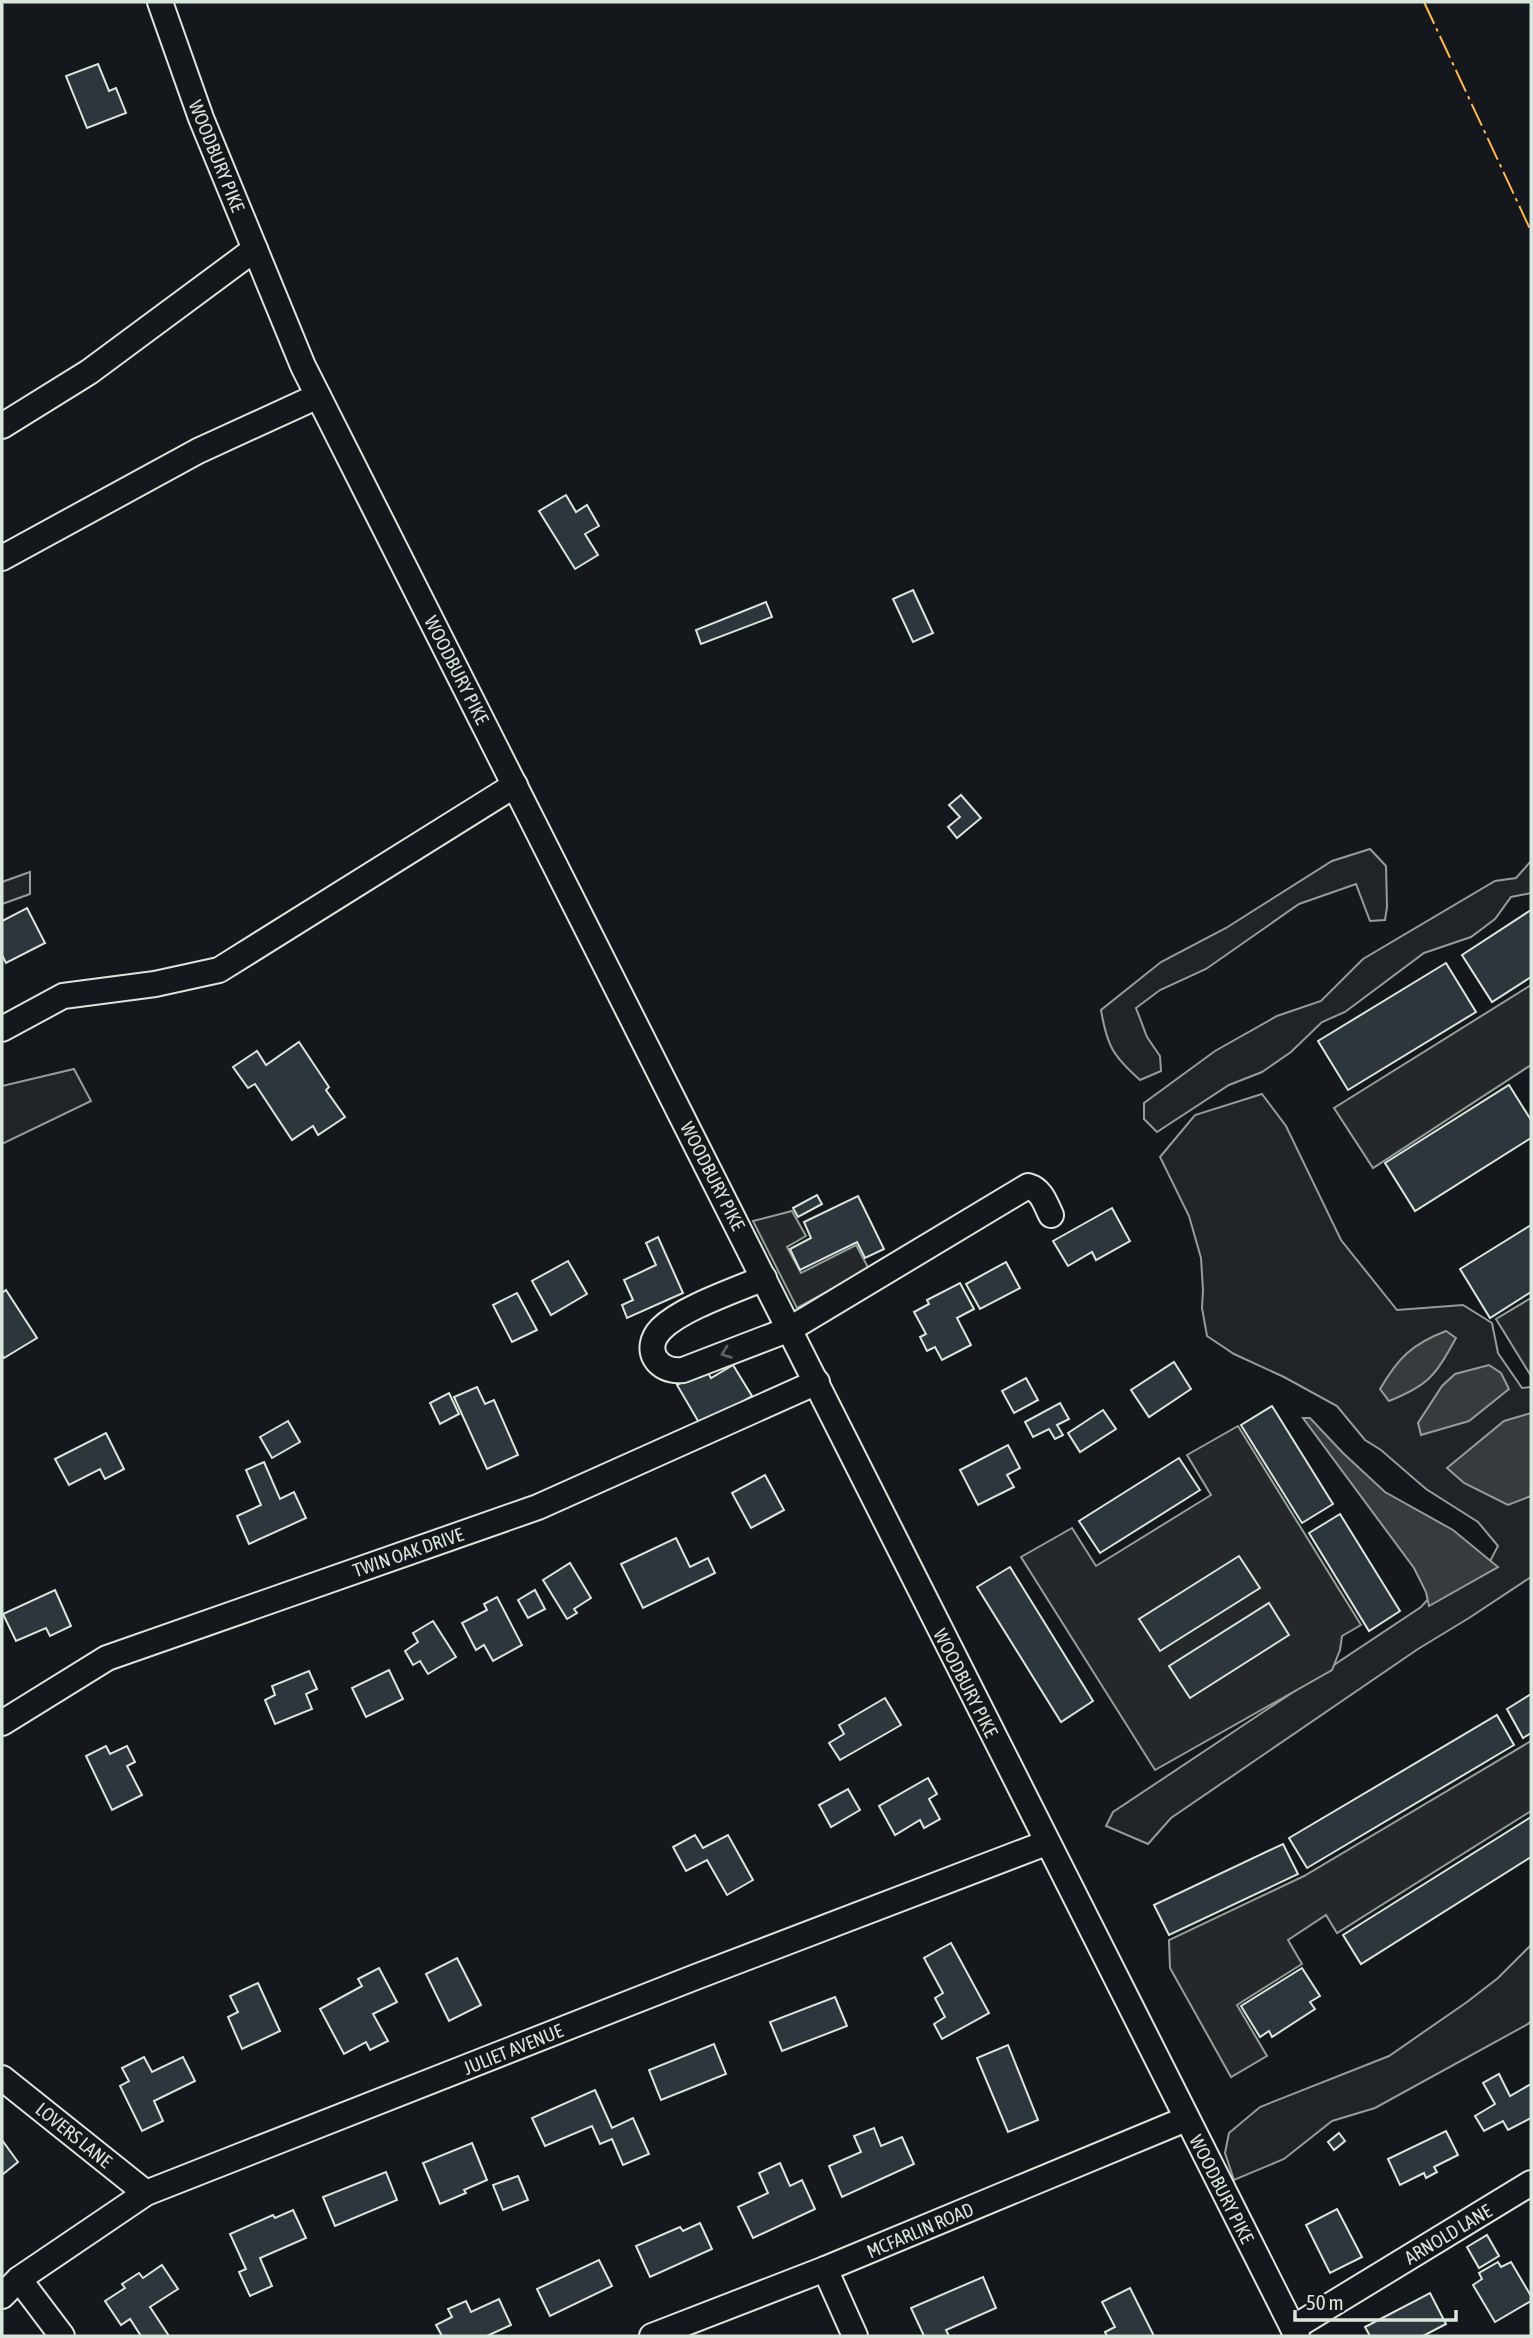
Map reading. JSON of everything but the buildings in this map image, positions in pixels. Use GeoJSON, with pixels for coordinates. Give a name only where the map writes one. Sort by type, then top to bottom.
{"type":"FeatureCollection","features":[{"type":"Feature","properties":{"kind":"street","name":"WOODBURY PIKE"},"geometry":{"type":"LineString","coordinates":[[160,2],[201,118],[303,366],[1295,2332]]}},
{"type":"Feature","properties":{"kind":"street"},"geometry":{"type":"LineString","coordinates":[[2,426],[89,372],[255,249]]}},
{"type":"Feature","properties":{"kind":"street"},"geometry":{"type":"LineString","coordinates":[[2,558],[198,451],[318,396]]}},
{"type":"Feature","properties":{"kind":"street"},"geometry":{"type":"LineString","coordinates":[[2,1029],[63,996],[155,984],[219,970],[515,785]]}},
{"type":"Feature","properties":{"kind":"street"},"geometry":{"type":"LineString","coordinates":[[764,1278],[684,1313],[664,1326],[654,1337],[652,1348],[661,1365],[673,1371],[683,1370],[790,1329],[1028,1186],[1035,1188],[1042,1195],[1051,1215]]}},
{"type":"Feature","properties":{"kind":"street","name":"TWIN OAK DRIVE"},"geometry":{"type":"LineString","coordinates":[[2,1723],[107,1658],[537,1507],[817,1382]]}},
{"type":"Feature","properties":{"kind":"street","name":"JULIET AVENUE"},"geometry":{"type":"LineString","coordinates":[[11,2288],[146,2193],[680,1983],[1046,1843]]}},
{"type":"Feature","properties":{"kind":"street","name":"LOVERS LANE"},"geometry":{"type":"LineString","coordinates":[[2,2078],[146,2193]]}},
{"type":"Feature","properties":{"kind":"street","name":"MCFARLIN ROAD"},"geometry":{"type":"LineString","coordinates":[[652,2336],[825,2269],[1186,2119]]}},
{"type":"Feature","properties":{"kind":"street","name":"ARNOLD LANE"},"geometry":{"type":"LineString","coordinates":[[1295,2332],[1531,2183]]}},
{"type":"Feature","properties":{"kind":"street"},"geometry":{"type":"LineString","coordinates":[[825,2269],[855,2336]]}},
{"type":"Feature","properties":{"kind":"street"},"geometry":{"type":"LineString","coordinates":[[11,2288],[62,2336]]}},
{"type":"Feature","properties":{"kind":"shaded area"},"geometry":{"type":"Polygon","coordinates":[[[1370,849],[1386,866],[1385,920],[1370,921],[1356,884],[1299,904],[1206,969],[1160,990],[1136,1008],[1147,1037],[1160,1056],[1161,1071],[1140,1080],[1123,1064],[1109,1042],[1101,1010],[1161,962],[1226,928],[1332,861],[1370,849]]]}},
{"type":"Feature","properties":{"kind":"shaded area"},"geometry":{"type":"Polygon","coordinates":[[[1531,861],[1531,893],[1511,897],[1495,919],[1471,937],[1424,953],[1345,1012],[1322,1022],[1291,1052],[1262,1072],[1229,1085],[1157,1132],[1144,1119],[1144,1103],[1215,1051],[1277,1016],[1321,1001],[1363,959],[1495,881],[1516,878],[1531,861]]]}},
{"type":"Feature","properties":{"kind":"shaded area"},"geometry":{"type":"Polygon","coordinates":[[[30,872],[30,894],[2,904],[2,882],[30,872]]]}},
{"type":"Feature","properties":{"kind":"shaded area"},"geometry":{"type":"Polygon","coordinates":[[[1531,985],[1531,1065],[1373,1168],[1334,1108],[1531,985]]]}},
{"type":"Feature","properties":{"kind":"shaded area"},"geometry":{"type":"Polygon","coordinates":[[[74,1069],[91,1101],[2,1144],[2,1086],[74,1069]]]}},
{"type":"Feature","properties":{"kind":"shaded area"},"geometry":{"type":"Polygon","coordinates":[[[1262,1094],[1286,1126],[1341,1240],[1397,1310],[1463,1305],[1492,1323],[1498,1353],[1522,1388],[1531,1387],[1531,1577],[1418,1649],[1171,1818],[1148,1844],[1106,1826],[1113,1812],[1421,1607],[1438,1588],[1487,1567],[1498,1546],[1478,1522],[1426,1489],[1381,1450],[1365,1440],[1337,1406],[1234,1354],[1207,1336],[1202,1308],[1201,1258],[1189,1216],[1160,1157],[1195,1115],[1262,1094]]]}},
{"type":"Feature","properties":{"kind":"shaded area"},"geometry":{"type":"Polygon","coordinates":[[[792,1211],[806,1236],[787,1247],[801,1273],[856,1245],[869,1269],[797,1308],[753,1221],[792,1211]]]}},
{"type":"Feature","properties":{"kind":"shaded area"},"geometry":{"type":"Polygon","coordinates":[[[1531,1298],[1531,1376],[1496,1319],[1531,1298]]]}},
{"type":"Feature","properties":{"kind":"shaded area"},"geometry":{"type":"Polygon","coordinates":[[[1446,1331],[1456,1338],[1430,1378],[1413,1390],[1389,1401],[1380,1389],[1400,1360],[1424,1341],[1446,1331]]]}},
{"type":"Feature","properties":{"kind":"shaded area"},"geometry":{"type":"Polygon","coordinates":[[[1489,1365],[1501,1373],[1509,1389],[1469,1421],[1421,1435],[1418,1423],[1442,1386],[1455,1374],[1489,1365]]]}},
{"type":"Feature","properties":{"kind":"shaded area"},"geometry":{"type":"Polygon","coordinates":[[[1531,1413],[1531,1496],[1508,1505],[1464,1483],[1447,1468],[1504,1421],[1531,1413]]]}},
{"type":"Feature","properties":{"kind":"shaded area"},"geometry":{"type":"Polygon","coordinates":[[[1303,1418],[1310,1418],[1385,1492],[1453,1530],[1498,1567],[1429,1606],[1426,1592],[1414,1568],[1303,1418]]]}},
{"type":"Feature","properties":{"kind":"shaded area"},"geometry":{"type":"Polygon","coordinates":[[[1238,1426],[1361,1625],[1342,1636],[1332,1670],[1155,1770],[1021,1557],[1072,1528],[1096,1566],[1211,1495],[1187,1455],[1238,1426]]]}},
{"type":"Feature","properties":{"kind":"shaded area"},"geometry":{"type":"Polygon","coordinates":[[[1531,1741],[1531,1811],[1337,1933],[1326,1915],[1288,1940],[1302,1964],[1237,2005],[1267,2056],[1231,2077],[1170,1968],[1169,1940],[1304,1876],[1531,1741]]]}},
{"type":"Feature","properties":{"kind":"shaded area"},"geometry":{"type":"Polygon","coordinates":[[[1531,1945],[1531,2021],[1528,2024],[1375,2108],[1332,2121],[1284,2159],[1234,2180],[1225,2153],[1229,2133],[1260,2107],[1389,2056],[1498,1978],[1531,1945]]]}},
{"type":"Feature","properties":{"kind":"power"},"geometry":{"type":"LineString","coordinates":[[1424,2],[1531,231]]}}]}
